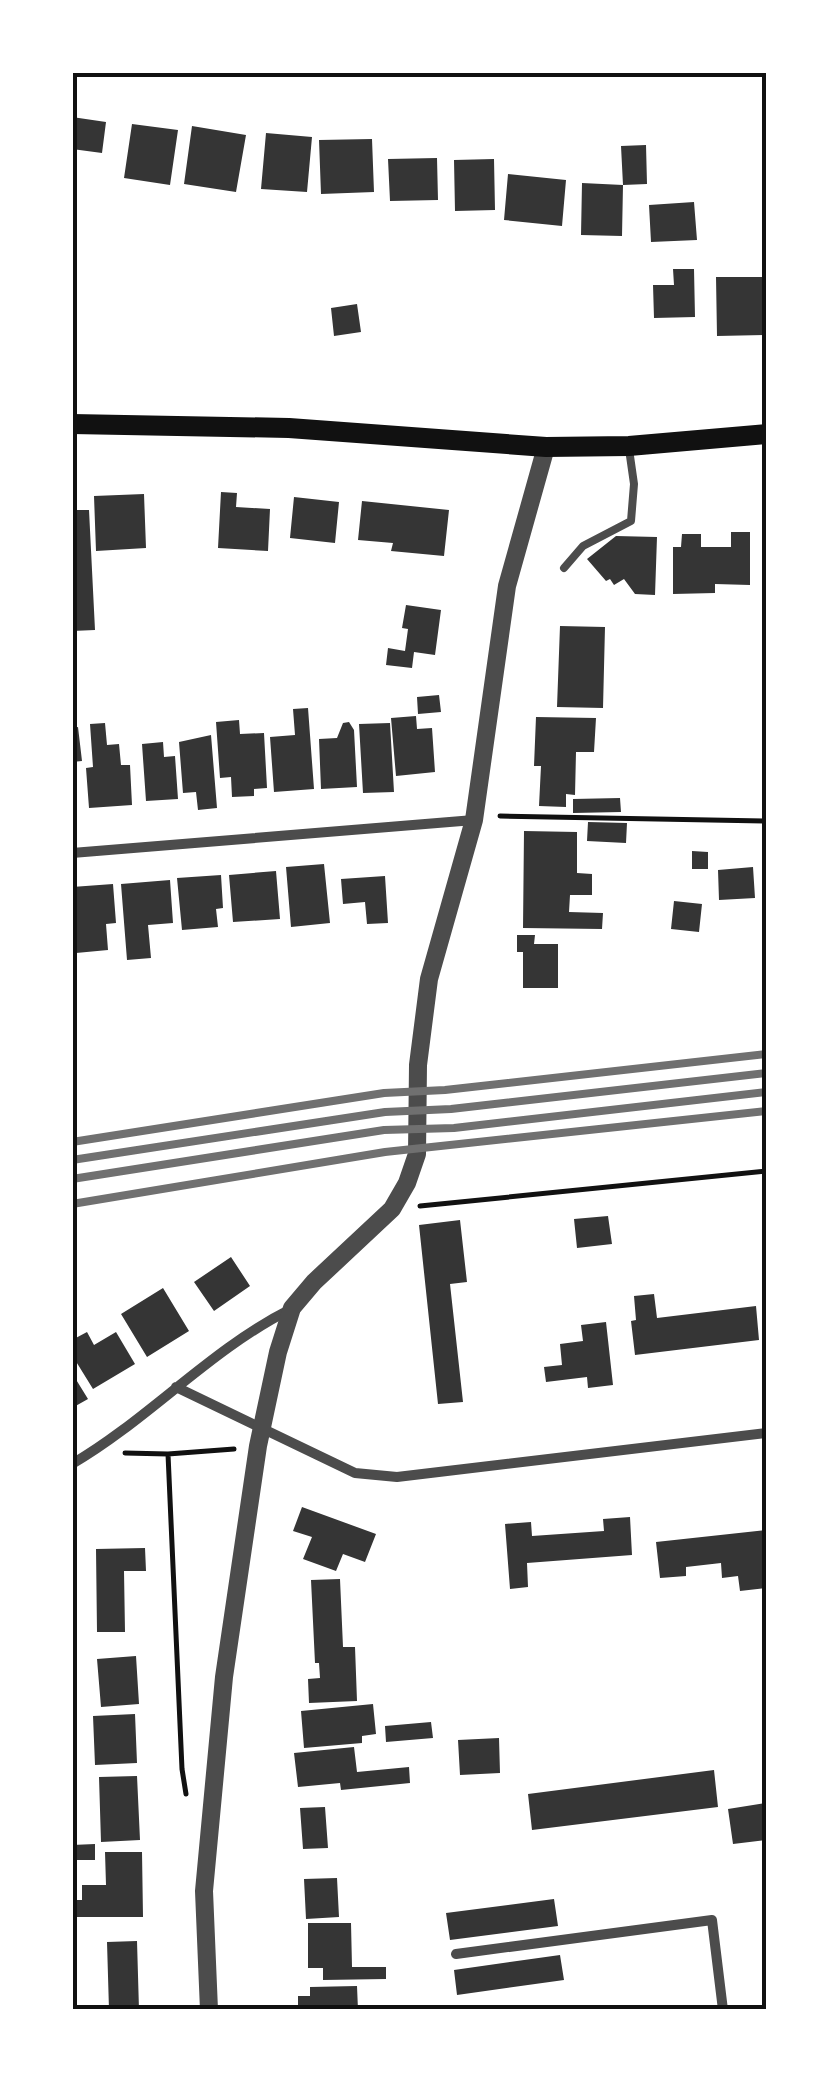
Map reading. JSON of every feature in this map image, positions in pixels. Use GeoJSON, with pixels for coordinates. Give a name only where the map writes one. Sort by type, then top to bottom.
{"type":"FeatureCollection","features":[{"type":"Feature","properties":{"kind":"main road"},"geometry":{"type":"LineString","coordinates":[[72,424],[289,428],[546,447],[629,446],[766,434]]}},
{"type":"Feature","properties":{"kind":"street"},"geometry":{"type":"LineString","coordinates":[[72,1464],[271,1319],[292,1308],[392,1209],[407,1182],[417,1154],[418,1065],[426,998],[474,820],[506,586],[546,447]]}},
{"type":"Feature","properties":{"kind":"street"},"geometry":{"type":"LineString","coordinates":[[72,853],[474,820]]}},
{"type":"Feature","properties":{"kind":"street"},"geometry":{"type":"LineString","coordinates":[[209,2010],[204,1891],[224,1677],[260,1438],[278,1352],[292,1308]]}},
{"type":"Feature","properties":{"kind":"street"},"geometry":{"type":"LineString","coordinates":[[176,1387],[260,1438],[355,1473],[398,1477],[766,1433]]}},
{"type":"Feature","properties":{"kind":"street"},"geometry":{"type":"LineString","coordinates":[[456,1954],[712,1920],[723,2010]]}},
{"type":"Feature","properties":{"kind":"lane"},"geometry":{"type":"LineString","coordinates":[[564,568],[582,546],[630,522],[634,484],[629,446]]}},
{"type":"Feature","properties":{"kind":"path"},"geometry":{"type":"LineString","coordinates":[[474,820],[496,816],[766,821]]}},
{"type":"Feature","properties":{"kind":"path"},"geometry":{"type":"LineString","coordinates":[[392,1209],[766,1171]]}},
{"type":"Feature","properties":{"kind":"path"},"geometry":{"type":"LineString","coordinates":[[92,1452],[168,1454],[260,1438]]}},
{"type":"Feature","properties":{"kind":"path"},"geometry":{"type":"LineString","coordinates":[[168,1454],[182,1769],[188,1804]]}},
{"type":"Feature","properties":{"kind":"building"},"geometry":{"type":"Polygon","coordinates":[[[72,117],[106,122],[102,153],[72,149],[72,117]]]}},
{"type":"Feature","properties":{"kind":"building"},"geometry":{"type":"Polygon","coordinates":[[[132,124],[178,130],[170,185],[124,178],[132,124]]]}},
{"type":"Feature","properties":{"kind":"building"},"geometry":{"type":"Polygon","coordinates":[[[192,126],[246,135],[236,192],[184,184],[192,126]]]}},
{"type":"Feature","properties":{"kind":"building"},"geometry":{"type":"Polygon","coordinates":[[[266,133],[312,137],[307,192],[261,189],[266,133]]]}},
{"type":"Feature","properties":{"kind":"building"},"geometry":{"type":"Polygon","coordinates":[[[372,139],[374,192],[321,194],[319,140],[372,139]]]}},
{"type":"Feature","properties":{"kind":"building"},"geometry":{"type":"Polygon","coordinates":[[[646,145],[647,184],[623,185],[621,146],[646,145]]]}},
{"type":"Feature","properties":{"kind":"building"},"geometry":{"type":"Polygon","coordinates":[[[437,158],[438,200],[390,201],[388,159],[437,158]]]}},
{"type":"Feature","properties":{"kind":"building"},"geometry":{"type":"Polygon","coordinates":[[[494,159],[495,210],[455,211],[454,160],[494,159]]]}},
{"type":"Feature","properties":{"kind":"building"},"geometry":{"type":"Polygon","coordinates":[[[508,174],[566,180],[562,226],[504,220],[508,174]]]}},
{"type":"Feature","properties":{"kind":"building"},"geometry":{"type":"Polygon","coordinates":[[[582,183],[623,185],[622,236],[581,235],[582,183]]]}},
{"type":"Feature","properties":{"kind":"building"},"geometry":{"type":"Polygon","coordinates":[[[694,202],[697,240],[651,242],[649,205],[694,202]]]}},
{"type":"Feature","properties":{"kind":"building"},"geometry":{"type":"Polygon","coordinates":[[[673,269],[694,269],[695,317],[654,318],[653,285],[674,285],[673,269]]]}},
{"type":"Feature","properties":{"kind":"building"},"geometry":{"type":"Polygon","coordinates":[[[716,277],[766,277],[766,335],[717,336],[716,277]]]}},
{"type":"Feature","properties":{"kind":"building"},"geometry":{"type":"Polygon","coordinates":[[[357,304],[361,332],[334,336],[331,308],[357,304]]]}},
{"type":"Feature","properties":{"kind":"building"},"geometry":{"type":"Polygon","coordinates":[[[221,492],[237,493],[236,507],[270,509],[268,551],[218,548],[221,492]]]}},
{"type":"Feature","properties":{"kind":"building"},"geometry":{"type":"Polygon","coordinates":[[[144,494],[146,548],[96,551],[94,496],[144,494]]]}},
{"type":"Feature","properties":{"kind":"building"},"geometry":{"type":"Polygon","coordinates":[[[294,497],[339,502],[335,543],[290,538],[294,497]]]}},
{"type":"Feature","properties":{"kind":"building"},"geometry":{"type":"Polygon","coordinates":[[[362,501],[449,510],[444,556],[391,551],[393,543],[358,540],[362,501]]]}},
{"type":"Feature","properties":{"kind":"building"},"geometry":{"type":"Polygon","coordinates":[[[72,510],[89,510],[95,630],[72,631],[72,510]]]}},
{"type":"Feature","properties":{"kind":"building"},"geometry":{"type":"Polygon","coordinates":[[[731,532],[750,532],[750,585],[715,584],[715,593],[673,594],[673,547],[681,547],[682,534],[701,534],[701,547],[731,547],[731,532]]]}},
{"type":"Feature","properties":{"kind":"building"},"geometry":{"type":"Polygon","coordinates":[[[616,536],[657,537],[655,595],[635,594],[624,579],[614,585],[610,579],[606,581],[587,559],[616,536]]]}},
{"type":"Feature","properties":{"kind":"building"},"geometry":{"type":"Polygon","coordinates":[[[406,605],[441,610],[435,655],[414,652],[412,668],[386,665],[388,648],[405,651],[408,629],[402,628],[406,605]]]}},
{"type":"Feature","properties":{"kind":"building"},"geometry":{"type":"Polygon","coordinates":[[[560,626],[605,627],[603,708],[557,707],[560,626]]]}},
{"type":"Feature","properties":{"kind":"building"},"geometry":{"type":"Polygon","coordinates":[[[439,695],[441,712],[418,714],[417,697],[439,695]]]}},
{"type":"Feature","properties":{"kind":"building"},"geometry":{"type":"Polygon","coordinates":[[[308,708],[314,789],[274,792],[270,737],[295,735],[293,709],[308,708]]]}},
{"type":"Feature","properties":{"kind":"building"},"geometry":{"type":"Polygon","coordinates":[[[416,716],[417,729],[432,728],[435,772],[396,776],[391,718],[416,716]]]}},
{"type":"Feature","properties":{"kind":"building"},"geometry":{"type":"Polygon","coordinates":[[[536,717],[596,718],[594,752],[576,752],[575,795],[566,794],[566,807],[539,806],[541,766],[534,766],[536,717]]]}},
{"type":"Feature","properties":{"kind":"building"},"geometry":{"type":"Polygon","coordinates":[[[239,720],[240,734],[264,733],[267,788],[254,789],[254,796],[232,797],[231,777],[220,778],[216,722],[239,720]]]}},
{"type":"Feature","properties":{"kind":"building"},"geometry":{"type":"Polygon","coordinates":[[[349,722],[354,730],[357,787],[321,789],[319,739],[337,738],[343,723],[349,722]]]}},
{"type":"Feature","properties":{"kind":"building"},"geometry":{"type":"Polygon","coordinates":[[[105,723],[107,745],[119,744],[121,765],[130,765],[132,805],[89,808],[86,768],[93,767],[90,724],[105,723]]]}},
{"type":"Feature","properties":{"kind":"building"},"geometry":{"type":"Polygon","coordinates":[[[390,723],[394,792],[363,793],[359,724],[390,723]]]}},
{"type":"Feature","properties":{"kind":"building"},"geometry":{"type":"Polygon","coordinates":[[[78,727],[82,761],[72,762],[72,728],[78,727]]]}},
{"type":"Feature","properties":{"kind":"building"},"geometry":{"type":"Polygon","coordinates":[[[211,735],[217,808],[198,810],[196,792],[183,793],[179,742],[211,735]]]}},
{"type":"Feature","properties":{"kind":"building"},"geometry":{"type":"Polygon","coordinates":[[[163,742],[164,757],[175,756],[178,799],[146,801],[142,744],[163,742]]]}},
{"type":"Feature","properties":{"kind":"building"},"geometry":{"type":"Polygon","coordinates":[[[620,798],[621,812],[573,813],[573,799],[620,798]]]}},
{"type":"Feature","properties":{"kind":"building"},"geometry":{"type":"Polygon","coordinates":[[[588,822],[627,823],[626,843],[587,841],[588,822]]]}},
{"type":"Feature","properties":{"kind":"building"},"geometry":{"type":"Polygon","coordinates":[[[524,831],[577,832],[577,873],[592,874],[592,895],[570,895],[569,912],[603,913],[602,929],[523,928],[524,831]]]}},
{"type":"Feature","properties":{"kind":"building"},"geometry":{"type":"Polygon","coordinates":[[[692,851],[708,852],[708,869],[692,869],[692,851]]]}},
{"type":"Feature","properties":{"kind":"building"},"geometry":{"type":"Polygon","coordinates":[[[324,864],[330,923],[291,927],[286,867],[324,864]]]}},
{"type":"Feature","properties":{"kind":"building"},"geometry":{"type":"Polygon","coordinates":[[[753,867],[755,898],[719,900],[718,870],[753,867]]]}},
{"type":"Feature","properties":{"kind":"building"},"geometry":{"type":"Polygon","coordinates":[[[276,871],[280,919],[233,922],[229,875],[276,871]]]}},
{"type":"Feature","properties":{"kind":"building"},"geometry":{"type":"Polygon","coordinates":[[[221,875],[223,908],[216,909],[218,927],[182,930],[177,878],[221,875]]]}},
{"type":"Feature","properties":{"kind":"building"},"geometry":{"type":"Polygon","coordinates":[[[385,876],[388,923],[367,924],[365,902],[343,904],[341,879],[385,876]]]}},
{"type":"Feature","properties":{"kind":"building"},"geometry":{"type":"Polygon","coordinates":[[[170,880],[173,923],[148,925],[151,958],[127,960],[121,884],[170,880]]]}},
{"type":"Feature","properties":{"kind":"building"},"geometry":{"type":"Polygon","coordinates":[[[113,884],[116,923],[106,924],[108,950],[76,953],[72,887],[113,884]]]}},
{"type":"Feature","properties":{"kind":"building"},"geometry":{"type":"Polygon","coordinates":[[[674,901],[702,904],[699,932],[671,929],[674,901]]]}},
{"type":"Feature","properties":{"kind":"building"},"geometry":{"type":"Polygon","coordinates":[[[517,935],[535,935],[534,944],[558,944],[558,988],[523,988],[523,952],[517,952],[517,935]]]}},
{"type":"Feature","properties":{"kind":"building"},"geometry":{"type":"Polygon","coordinates":[[[608,1216],[612,1244],[577,1248],[574,1219],[608,1216]]]}},
{"type":"Feature","properties":{"kind":"building"},"geometry":{"type":"Polygon","coordinates":[[[460,1220],[467,1282],[450,1284],[463,1402],[438,1404],[419,1225],[460,1220]]]}},
{"type":"Feature","properties":{"kind":"building"},"geometry":{"type":"Polygon","coordinates":[[[231,1257],[250,1286],[214,1311],[194,1282],[231,1257]]]}},
{"type":"Feature","properties":{"kind":"building"},"geometry":{"type":"Polygon","coordinates":[[[163,1288],[189,1331],[147,1357],[121,1314],[163,1288]]]}},
{"type":"Feature","properties":{"kind":"building"},"geometry":{"type":"Polygon","coordinates":[[[654,1294],[657,1318],[756,1306],[759,1340],[635,1355],[631,1321],[636,1320],[634,1296],[654,1294]]]}},
{"type":"Feature","properties":{"kind":"building"},"geometry":{"type":"Polygon","coordinates":[[[606,1322],[613,1385],[588,1388],[587,1377],[546,1382],[544,1367],[562,1365],[560,1344],[583,1341],[581,1325],[606,1322]]]}},
{"type":"Feature","properties":{"kind":"building"},"geometry":{"type":"Polygon","coordinates":[[[87,1332],[94,1345],[116,1332],[135,1364],[93,1389],[72,1355],[72,1340],[87,1332]]]}},
{"type":"Feature","properties":{"kind":"building"},"geometry":{"type":"Polygon","coordinates":[[[72,1373],[88,1399],[72,1408],[72,1373]]]}},
{"type":"Feature","properties":{"kind":"building"},"geometry":{"type":"Polygon","coordinates":[[[302,1507],[376,1534],[365,1562],[343,1554],[336,1571],[303,1559],[312,1537],[293,1531],[302,1507]]]}},
{"type":"Feature","properties":{"kind":"building"},"geometry":{"type":"Polygon","coordinates":[[[630,1517],[632,1555],[527,1563],[528,1587],[510,1589],[505,1524],[531,1522],[532,1536],[604,1531],[603,1519],[630,1517]]]}},
{"type":"Feature","properties":{"kind":"building"},"geometry":{"type":"Polygon","coordinates":[[[766,1530],[766,1588],[740,1591],[738,1576],[722,1578],[721,1563],[686,1567],[686,1576],[660,1578],[656,1542],[766,1530]]]}},
{"type":"Feature","properties":{"kind":"building"},"geometry":{"type":"Polygon","coordinates":[[[145,1548],[146,1571],[124,1571],[125,1632],[97,1632],[96,1549],[145,1548]]]}},
{"type":"Feature","properties":{"kind":"building"},"geometry":{"type":"Polygon","coordinates":[[[340,1579],[343,1647],[355,1647],[357,1701],[309,1703],[308,1679],[320,1678],[319,1663],[315,1663],[311,1580],[340,1579]]]}},
{"type":"Feature","properties":{"kind":"building"},"geometry":{"type":"Polygon","coordinates":[[[136,1656],[139,1704],[101,1707],[97,1659],[136,1656]]]}},
{"type":"Feature","properties":{"kind":"building"},"geometry":{"type":"Polygon","coordinates":[[[373,1704],[376,1734],[362,1736],[362,1743],[304,1748],[301,1711],[373,1704]]]}},
{"type":"Feature","properties":{"kind":"building"},"geometry":{"type":"Polygon","coordinates":[[[135,1714],[137,1763],[95,1765],[93,1716],[135,1714]]]}},
{"type":"Feature","properties":{"kind":"building"},"geometry":{"type":"Polygon","coordinates":[[[431,1722],[433,1738],[386,1742],[385,1726],[431,1722]]]}},
{"type":"Feature","properties":{"kind":"building"},"geometry":{"type":"Polygon","coordinates":[[[499,1738],[500,1773],[460,1775],[458,1740],[499,1738]]]}},
{"type":"Feature","properties":{"kind":"building"},"geometry":{"type":"Polygon","coordinates":[[[354,1747],[357,1772],[409,1767],[410,1783],[341,1790],[340,1783],[298,1787],[294,1753],[354,1747]]]}},
{"type":"Feature","properties":{"kind":"building"},"geometry":{"type":"Polygon","coordinates":[[[714,1770],[718,1807],[532,1830],[528,1794],[714,1770]]]}},
{"type":"Feature","properties":{"kind":"building"},"geometry":{"type":"Polygon","coordinates":[[[137,1776],[140,1840],[101,1842],[99,1777],[137,1776]]]}},
{"type":"Feature","properties":{"kind":"building"},"geometry":{"type":"Polygon","coordinates":[[[766,1803],[766,1840],[733,1844],[728,1809],[766,1803]]]}},
{"type":"Feature","properties":{"kind":"building"},"geometry":{"type":"Polygon","coordinates":[[[325,1807],[328,1848],[303,1849],[300,1808],[325,1807]]]}},
{"type":"Feature","properties":{"kind":"building"},"geometry":{"type":"Polygon","coordinates":[[[95,1844],[95,1860],[72,1860],[72,1845],[95,1844]]]}},
{"type":"Feature","properties":{"kind":"building"},"geometry":{"type":"Polygon","coordinates":[[[105,1852],[142,1852],[143,1917],[72,1917],[72,1900],[82,1900],[82,1885],[106,1885],[105,1852]]]}},
{"type":"Feature","properties":{"kind":"building"},"geometry":{"type":"Polygon","coordinates":[[[337,1878],[339,1917],[306,1919],[304,1879],[337,1878]]]}},
{"type":"Feature","properties":{"kind":"building"},"geometry":{"type":"Polygon","coordinates":[[[554,1899],[558,1926],[450,1940],[446,1913],[554,1899]]]}},
{"type":"Feature","properties":{"kind":"building"},"geometry":{"type":"Polygon","coordinates":[[[308,1923],[351,1923],[352,1967],[386,1967],[386,1979],[323,1980],[323,1968],[308,1968],[308,1923]]]}},
{"type":"Feature","properties":{"kind":"building"},"geometry":{"type":"Polygon","coordinates":[[[137,1941],[139,2010],[109,2010],[107,1942],[137,1941]]]}},
{"type":"Feature","properties":{"kind":"building"},"geometry":{"type":"Polygon","coordinates":[[[560,1955],[564,1980],[457,1995],[454,1970],[560,1955]]]}},
{"type":"Feature","properties":{"kind":"building"},"geometry":{"type":"Polygon","coordinates":[[[357,1986],[358,2010],[298,2010],[298,1996],[310,1996],[310,1987],[357,1986]]]}},
{"type":"Feature","properties":{"kind":"railway"},"geometry":{"type":"LineString","coordinates":[[72,1142],[384,1093],[445,1090],[766,1054]]}},
{"type":"Feature","properties":{"kind":"railway"},"geometry":{"type":"LineString","coordinates":[[72,1160],[385,1112],[451,1109],[766,1073]]}},
{"type":"Feature","properties":{"kind":"railway"},"geometry":{"type":"LineString","coordinates":[[72,1179],[384,1130],[454,1128],[766,1092]]}},
{"type":"Feature","properties":{"kind":"railway"},"geometry":{"type":"LineString","coordinates":[[72,1204],[385,1152],[766,1111]]}}]}
